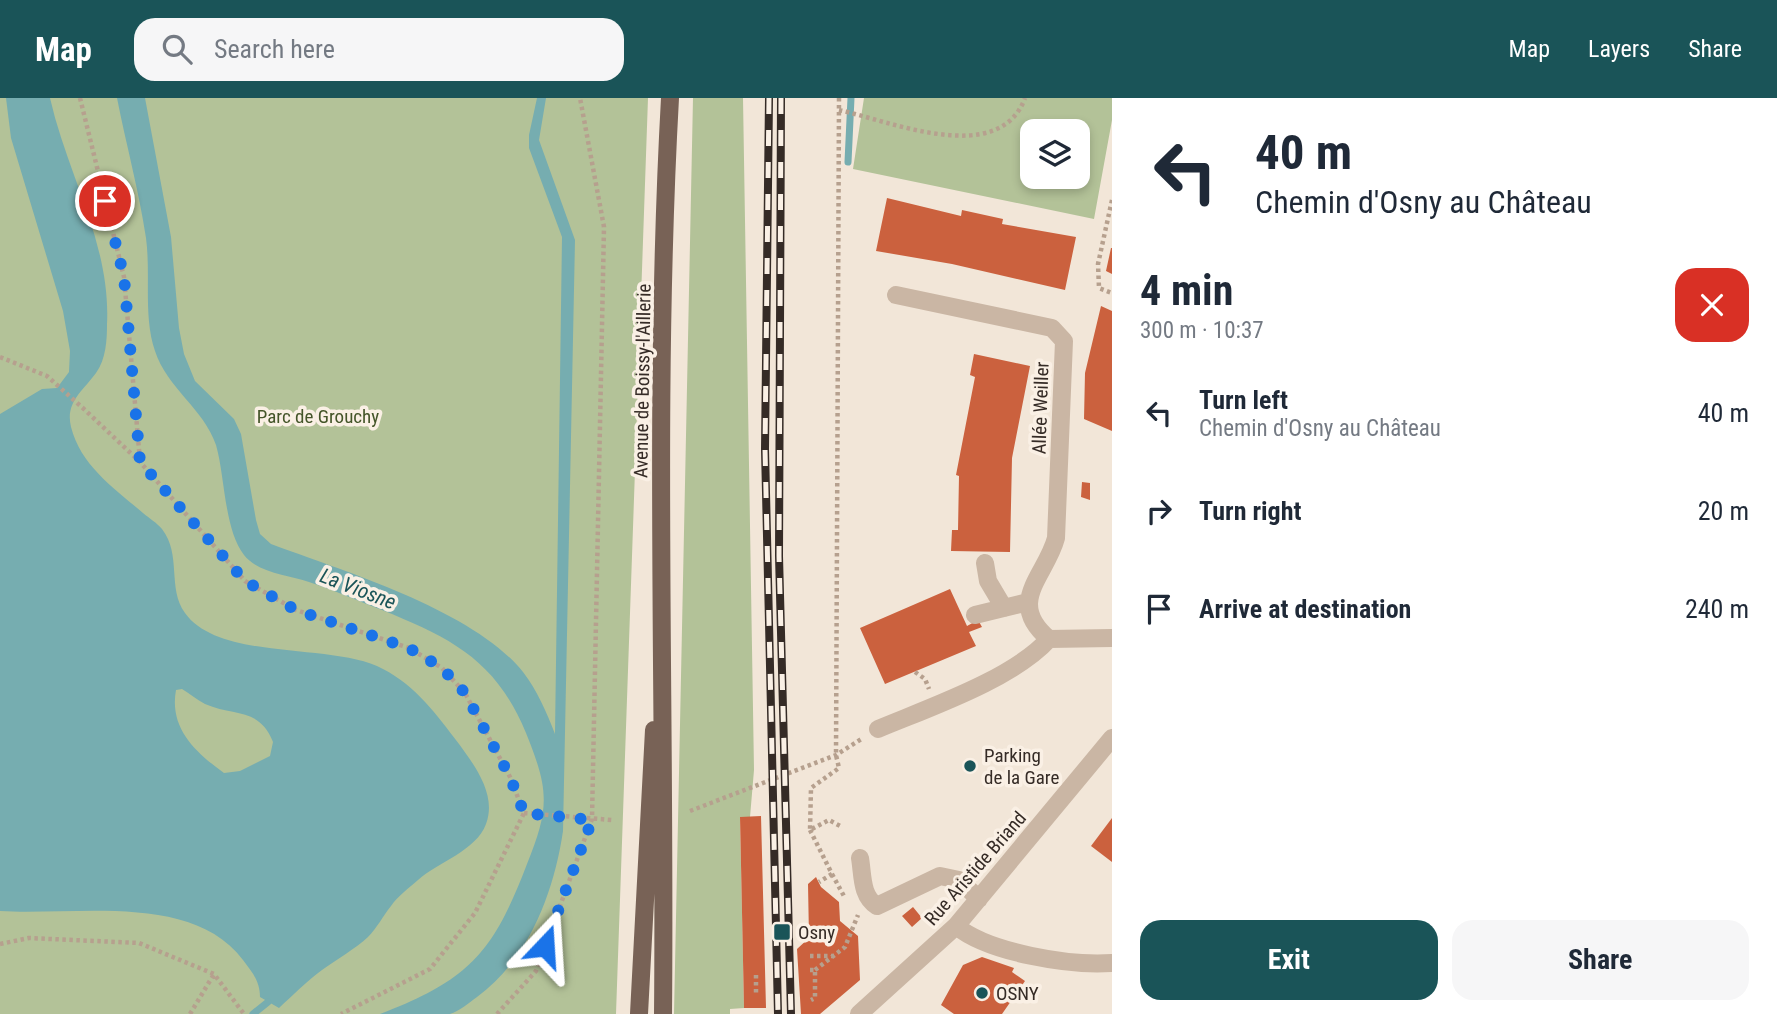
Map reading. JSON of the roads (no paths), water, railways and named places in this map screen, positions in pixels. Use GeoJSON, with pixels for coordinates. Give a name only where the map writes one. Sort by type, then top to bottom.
{"type":"FeatureCollection","features":[{"type":"Feature","properties":{"kind":"main road","name":"Avenue de Boissy-l'Aillerie"},"geometry":{"type":"LineString","coordinates":[[660,664],[665,185],[670,98]]}},
{"type":"Feature","properties":{"kind":"main road"},"geometry":{"type":"LineString","coordinates":[[639,1014],[652,750],[660,664]]}},
{"type":"Feature","properties":{"kind":"main road"},"geometry":{"type":"LineString","coordinates":[[660,664],[664,751],[663,1014]]}},
{"type":"Feature","properties":{"kind":"street","name":"Allée Weiller"},"geometry":{"type":"LineString","coordinates":[[897,295],[1052,328],[1064,341],[1056,538],[1052,553],[1032,585],[1028,602]]}},
{"type":"Feature","properties":{"kind":"street"},"geometry":{"type":"LineString","coordinates":[[985,563],[988,582],[1004,608]]}},
{"type":"Feature","properties":{"kind":"street"},"geometry":{"type":"LineString","coordinates":[[975,615],[1028,602],[1034,621],[1049,639]]}},
{"type":"Feature","properties":{"kind":"street"},"geometry":{"type":"LineString","coordinates":[[878,729],[963,693],[1027,658],[1049,639],[1112,638]]}},
{"type":"Feature","properties":{"kind":"street","name":"Rue Aristide Briand"},"geometry":{"type":"LineString","coordinates":[[859,1014],[956,926],[1112,738]]}},
{"type":"Feature","properties":{"kind":"street"},"geometry":{"type":"LineString","coordinates":[[860,858],[869,901],[877,906],[940,876],[959,880],[979,898]]}},
{"type":"Feature","properties":{"kind":"street"},"geometry":{"type":"LineString","coordinates":[[956,926],[978,938],[1048,961],[1112,963]]}},
{"type":"Feature","properties":{"kind":"water"},"geometry":{"type":"Polygon","coordinates":[[[6,98],[50,98],[95,237],[106,294],[107,336],[104,356],[96,373],[73,404],[71,427],[82,453],[91,465],[162,529],[172,550],[177,593],[185,613],[202,628],[224,639],[362,661],[395,676],[416,693],[442,722],[472,762],[487,792],[489,813],[486,824],[474,842],[418,880],[394,902],[368,937],[316,974],[279,1008],[260,997],[257,981],[243,960],[221,939],[194,924],[163,916],[130,912],[0,911],[0,414],[42,389],[57,388],[69,372],[70,351],[63,311],[11,138],[6,98]],[[182,689],[176,690],[175,704],[180,727],[194,748],[213,765],[224,773],[240,771],[270,756],[273,742],[261,723],[245,715],[205,704],[182,689]]]}},
{"type":"Feature","properties":{"kind":"water","name":"La Viosne"},"geometry":{"type":"Polygon","coordinates":[[[117,98],[145,98],[171,237],[184,354],[195,381],[234,419],[241,434],[260,534],[271,544],[371,580],[473,630],[501,650],[523,672],[533,686],[555,734],[562,237],[529,148],[537,98],[546,98],[539,140],[575,240],[563,831],[546,900],[525,944],[495,981],[450,1014],[380,1014],[436,989],[457,975],[489,942],[502,920],[535,844],[543,813],[542,784],[534,753],[514,708],[501,687],[485,669],[450,642],[407,620],[318,585],[265,570],[244,555],[232,531],[216,445],[203,420],[168,376],[151,338],[146,238],[117,98]]]}},
{"type":"Feature","properties":{"kind":"waterway"},"geometry":{"type":"LineString","coordinates":[[848,162],[851,98]]}},
{"type":"Feature","properties":{"kind":"waterway"},"geometry":{"type":"LineString","coordinates":[[253,1014],[268,1002]]}},
{"type":"Feature","properties":{"kind":"railway"},"geometry":{"type":"LineString","coordinates":[[769,98],[765,449],[778,1014]]}},
{"type":"Feature","properties":{"kind":"railway"},"geometry":{"type":"LineString","coordinates":[[781,98],[779,556],[791,1014]]}},
{"type":"Feature","properties":{"kind":"place","name":"Parking de la Gare"},"geometry":{"type":"Point","coordinates":[970,766]}},
{"type":"Feature","properties":{"kind":"place","name":"Osny"},"geometry":{"type":"Point","coordinates":[782,932]}},
{"type":"Feature","properties":{"kind":"place","name":"OSNY"},"geometry":{"type":"Point","coordinates":[982,993]}},
{"type":"Feature","properties":{"kind":"park label","name":"Parc de Grouchy"},"geometry":{"type":"Point","coordinates":[318,416]}}]}
